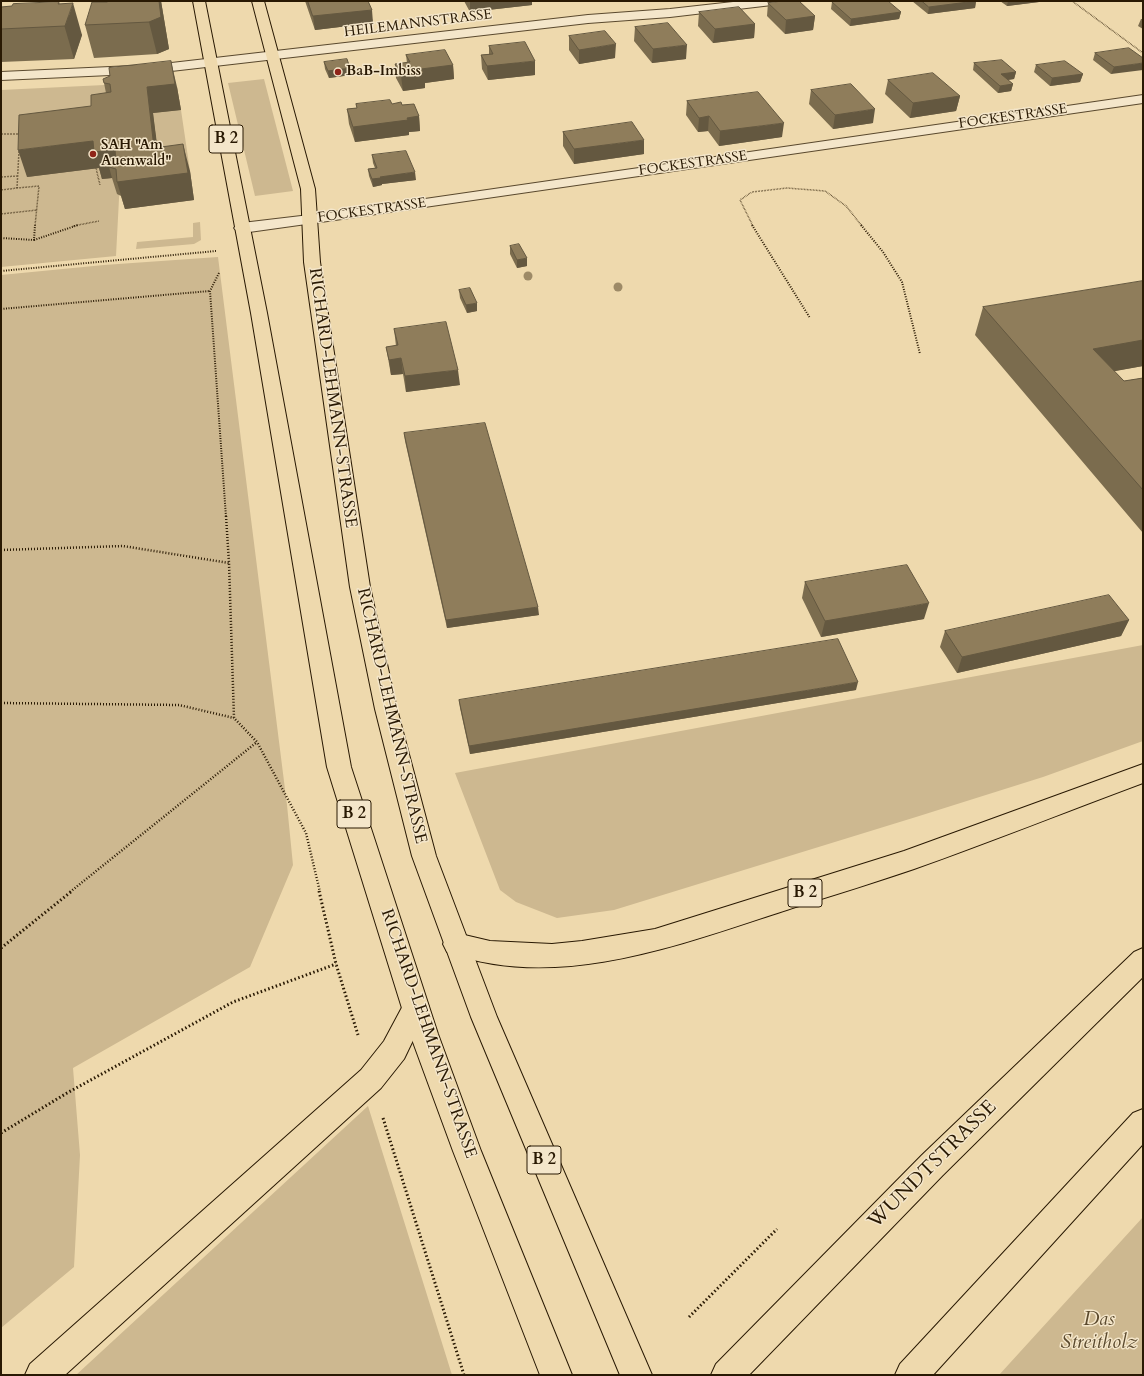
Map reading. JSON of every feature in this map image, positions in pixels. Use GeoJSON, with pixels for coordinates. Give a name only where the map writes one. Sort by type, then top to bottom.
{"type":"FeatureCollection","features":[{"type":"Feature","properties":{"kind":"main road","name":"RICHARD-LEHMANN-STRASSE"},"geometry":{"type":"LineString","coordinates":[[199,1],[259,313],[339,766],[424,1034],[467,1150],[556,1375]]}},
{"type":"Feature","properties":{"kind":"main road","name":"RICHARD-LEHMANN-STRASSE"},"geometry":{"type":"LineString","coordinates":[[258,1],[308,189],[312,262],[360,587],[386,709],[424,856],[484,1017],[636,1375]]}},
{"type":"Feature","properties":{"kind":"main road","name":"B 2"},"geometry":{"type":"LineString","coordinates":[[456,944],[490,953],[552,956],[582,953],[655,940],[907,861],[1143,773]]}},
{"type":"Feature","properties":{"kind":"main road","name":"WUNDTSTRASSE"},"geometry":{"type":"LineString","coordinates":[[727,1375],[805,1293],[1024,1073],[1143,960]]}},
{"type":"Feature","properties":{"kind":"main road"},"geometry":{"type":"LineString","coordinates":[[41,1375],[371,1078],[394,1050],[416,1007]]}},
{"type":"Feature","properties":{"kind":"main road"},"geometry":{"type":"LineString","coordinates":[[911,1375],[1143,1123]]}},
{"type":"Feature","properties":{"kind":"street","name":"HEILEMANNSTRASSE"},"geometry":{"type":"LineString","coordinates":[[1,76],[154,69],[588,19],[670,13],[772,1]]}},
{"type":"Feature","properties":{"kind":"street","name":"FOCKESTRASSE"},"geometry":{"type":"LineString","coordinates":[[242,228],[309,220],[1143,98]]}},
{"type":"Feature","properties":{"kind":"path"},"geometry":{"type":"LineString","coordinates":[[1072,1],[1143,53]]}},
{"type":"Feature","properties":{"kind":"path"},"geometry":{"type":"LineString","coordinates":[[1,134],[19,133],[19,138]]}},
{"type":"Feature","properties":{"kind":"path"},"geometry":{"type":"LineString","coordinates":[[17,188],[19,146]]}},
{"type":"Feature","properties":{"kind":"path"},"geometry":{"type":"LineString","coordinates":[[96,168],[100,185]]}},
{"type":"Feature","properties":{"kind":"path"},"geometry":{"type":"LineString","coordinates":[[1,177],[17,176]]}},
{"type":"Feature","properties":{"kind":"path"},"geometry":{"type":"LineString","coordinates":[[1,190],[40,186],[34,240]]}},
{"type":"Feature","properties":{"kind":"path"},"geometry":{"type":"LineString","coordinates":[[810,318],[757,235],[740,200],[752,192],[787,188],[825,190],[846,206],[883,252],[902,282],[920,354]]}},
{"type":"Feature","properties":{"kind":"path"},"geometry":{"type":"LineString","coordinates":[[1,214],[37,210]]}},
{"type":"Feature","properties":{"kind":"path"},"geometry":{"type":"LineString","coordinates":[[1,238],[34,240],[72,226],[99,221]]}},
{"type":"Feature","properties":{"kind":"path"},"geometry":{"type":"LineString","coordinates":[[234,718],[230,563],[210,291],[242,228]]}},
{"type":"Feature","properties":{"kind":"path"},"geometry":{"type":"LineString","coordinates":[[1,271],[218,251]]}},
{"type":"Feature","properties":{"kind":"path"},"geometry":{"type":"LineString","coordinates":[[1,309],[210,291]]}},
{"type":"Feature","properties":{"kind":"path"},"geometry":{"type":"LineString","coordinates":[[1,550],[123,546],[230,563]]}},
{"type":"Feature","properties":{"kind":"path"},"geometry":{"type":"LineString","coordinates":[[1,703],[179,705],[234,718],[257,742],[306,833],[336,964],[464,1375]]}},
{"type":"Feature","properties":{"kind":"path"},"geometry":{"type":"LineString","coordinates":[[1,948],[257,742]]}},
{"type":"Feature","properties":{"kind":"path"},"geometry":{"type":"LineString","coordinates":[[1,1133],[68,1093],[233,1002],[336,964]]}},
{"type":"Feature","properties":{"kind":"path"},"geometry":{"type":"LineString","coordinates":[[689,1317],[777,1229]]}},
{"type":"Feature","properties":{"kind":"green space"},"geometry":{"type":"Polygon","coordinates":[[[264,79],[293,191],[255,196],[228,83],[264,79]]]}},
{"type":"Feature","properties":{"kind":"green space"},"geometry":{"type":"Polygon","coordinates":[[[125,84],[116,256],[1,267],[1,90],[125,84]]]}},
{"type":"Feature","properties":{"kind":"green space"},"geometry":{"type":"Polygon","coordinates":[[[181,110],[190,171],[161,174],[153,113],[181,110]]]}},
{"type":"Feature","properties":{"kind":"green space"},"geometry":{"type":"Polygon","coordinates":[[[200,222],[201,240],[194,244],[136,249],[137,242],[193,237],[193,223],[200,222]]]}},
{"type":"Feature","properties":{"kind":"green space"},"geometry":{"type":"Polygon","coordinates":[[[218,257],[287,805],[293,865],[250,967],[73,1068],[80,1155],[74,1267],[1,1328],[1,275],[104,265],[218,257]]]}},
{"type":"Feature","properties":{"kind":"green space"},"geometry":{"type":"Polygon","coordinates":[[[1143,645],[1143,741],[1043,777],[614,910],[557,918],[516,902],[500,890],[455,773],[1143,645]]]}},
{"type":"Feature","properties":{"kind":"green space"},"geometry":{"type":"Polygon","coordinates":[[[368,1106],[452,1375],[76,1375],[368,1106]]]}},
{"type":"Feature","properties":{"kind":"green space","name":"Das Streitholz"},"geometry":{"type":"Polygon","coordinates":[[[1143,1217],[1143,1375],[999,1375],[1143,1217]]]}},
{"type":"Feature","properties":{"kind":"building"},"geometry":{"type":"Polygon","coordinates":[[[159,1],[161,17],[149,22],[85,25],[92,2],[159,1]]]}},
{"type":"Feature","properties":{"kind":"building"},"geometry":{"type":"Polygon","coordinates":[[[308,1],[368,1],[372,10],[313,16],[308,1]]]}},
{"type":"Feature","properties":{"kind":"building"},"geometry":{"type":"Polygon","coordinates":[[[799,1],[815,16],[786,20],[768,3],[799,1]]]}},
{"type":"Feature","properties":{"kind":"building"},"geometry":{"type":"Polygon","coordinates":[[[888,1],[901,12],[851,19],[832,2],[888,1]]]}},
{"type":"Feature","properties":{"kind":"building"},"geometry":{"type":"Polygon","coordinates":[[[922,1],[976,1],[929,7],[922,1]]]}},
{"type":"Feature","properties":{"kind":"building"},"geometry":{"type":"Polygon","coordinates":[[[59,2],[58,4],[73,3],[65,26],[1,29],[1,7],[12,6],[13,4],[59,2]]]}},
{"type":"Feature","properties":{"kind":"building"},"geometry":{"type":"Polygon","coordinates":[[[739,7],[755,24],[715,29],[699,12],[739,7]]]}},
{"type":"Feature","properties":{"kind":"building"},"geometry":{"type":"Polygon","coordinates":[[[668,23],[687,45],[653,49],[635,27],[668,23]]]}},
{"type":"Feature","properties":{"kind":"building"},"geometry":{"type":"Polygon","coordinates":[[[605,31],[616,44],[579,50],[569,36],[605,31]]]}},
{"type":"Feature","properties":{"kind":"building"},"geometry":{"type":"Polygon","coordinates":[[[525,42],[535,61],[487,66],[481,55],[493,54],[489,46],[525,42]]]}},
{"type":"Feature","properties":{"kind":"building"},"geometry":{"type":"Polygon","coordinates":[[[1129,48],[1143,58],[1143,63],[1114,67],[1095,53],[1129,48]]]}},
{"type":"Feature","properties":{"kind":"building"},"geometry":{"type":"Polygon","coordinates":[[[445,50],[453,65],[421,69],[424,73],[401,76],[395,64],[410,62],[406,55],[445,50]]]}},
{"type":"Feature","properties":{"kind":"building"},"geometry":{"type":"Polygon","coordinates":[[[347,59],[350,68],[328,71],[324,62],[347,59]]]}},
{"type":"Feature","properties":{"kind":"building"},"geometry":{"type":"Polygon","coordinates":[[[1002,60],[1016,72],[1001,74],[1013,84],[1000,86],[974,63],[1002,60]]]}},
{"type":"Feature","properties":{"kind":"building"},"geometry":{"type":"Polygon","coordinates":[[[171,61],[175,84],[147,87],[154,148],[183,144],[188,173],[117,182],[116,169],[109,167],[109,162],[116,159],[115,150],[94,152],[93,141],[18,150],[19,115],[91,106],[91,95],[111,92],[110,84],[104,83],[103,79],[110,76],[109,68],[171,61]]]}},
{"type":"Feature","properties":{"kind":"building"},"geometry":{"type":"Polygon","coordinates":[[[1065,61],[1083,74],[1052,78],[1036,65],[1065,61]]]}},
{"type":"Feature","properties":{"kind":"building"},"geometry":{"type":"Polygon","coordinates":[[[933,73],[960,96],[913,103],[888,80],[933,73]]]}},
{"type":"Feature","properties":{"kind":"building"},"geometry":{"type":"Polygon","coordinates":[[[851,84],[875,109],[835,115],[811,90],[851,84]]]}},
{"type":"Feature","properties":{"kind":"building"},"geometry":{"type":"Polygon","coordinates":[[[758,92],[784,123],[720,131],[709,116],[699,118],[687,101],[758,92]]]}},
{"type":"Feature","properties":{"kind":"building"},"geometry":{"type":"Polygon","coordinates":[[[390,100],[392,104],[401,102],[402,105],[414,104],[419,116],[407,118],[408,120],[353,127],[347,109],[357,108],[356,104],[390,100]]]}},
{"type":"Feature","properties":{"kind":"building"},"geometry":{"type":"Polygon","coordinates":[[[632,122],[644,140],[574,149],[563,132],[632,122]]]}},
{"type":"Feature","properties":{"kind":"building"},"geometry":{"type":"Polygon","coordinates":[[[406,151],[415,172],[372,179],[368,169],[377,168],[372,155],[406,151]]]}},
{"type":"Feature","properties":{"kind":"building"},"geometry":{"type":"Polygon","coordinates":[[[519,244],[527,258],[517,260],[510,246],[519,244]]]}},
{"type":"Feature","properties":{"kind":"building"},"geometry":{"type":"Polygon","coordinates":[[[1143,281],[1143,340],[1093,349],[1124,381],[1143,378],[1143,490],[983,307],[1143,281]]]}},
{"type":"Feature","properties":{"kind":"building"},"geometry":{"type":"Polygon","coordinates":[[[470,288],[477,303],[466,305],[459,290],[470,288]]]}},
{"type":"Feature","properties":{"kind":"building"},"geometry":{"type":"Polygon","coordinates":[[[446,322],[458,370],[405,376],[401,358],[389,360],[386,347],[398,345],[394,329],[446,322]]]}},
{"type":"Feature","properties":{"kind":"building"},"geometry":{"type":"Polygon","coordinates":[[[485,423],[538,607],[446,620],[404,433],[485,423]]]}},
{"type":"Feature","properties":{"kind":"building"},"geometry":{"type":"Polygon","coordinates":[[[907,565],[929,603],[825,621],[805,582],[907,565]]]}},
{"type":"Feature","properties":{"kind":"building"},"geometry":{"type":"Polygon","coordinates":[[[1109,595],[1129,620],[962,657],[945,631],[1109,595]]]}},
{"type":"Feature","properties":{"kind":"building"},"geometry":{"type":"Polygon","coordinates":[[[838,639],[858,682],[469,746],[459,700],[838,639]]]}},
{"type":"Feature","properties":{"kind":"place","name":"BaB-Imbiss"},"geometry":{"type":"Point","coordinates":[338,72]}},
{"type":"Feature","properties":{"kind":"place","name":"SAH \"Am Auenwald\""},"geometry":{"type":"Point","coordinates":[93,154]}}]}
